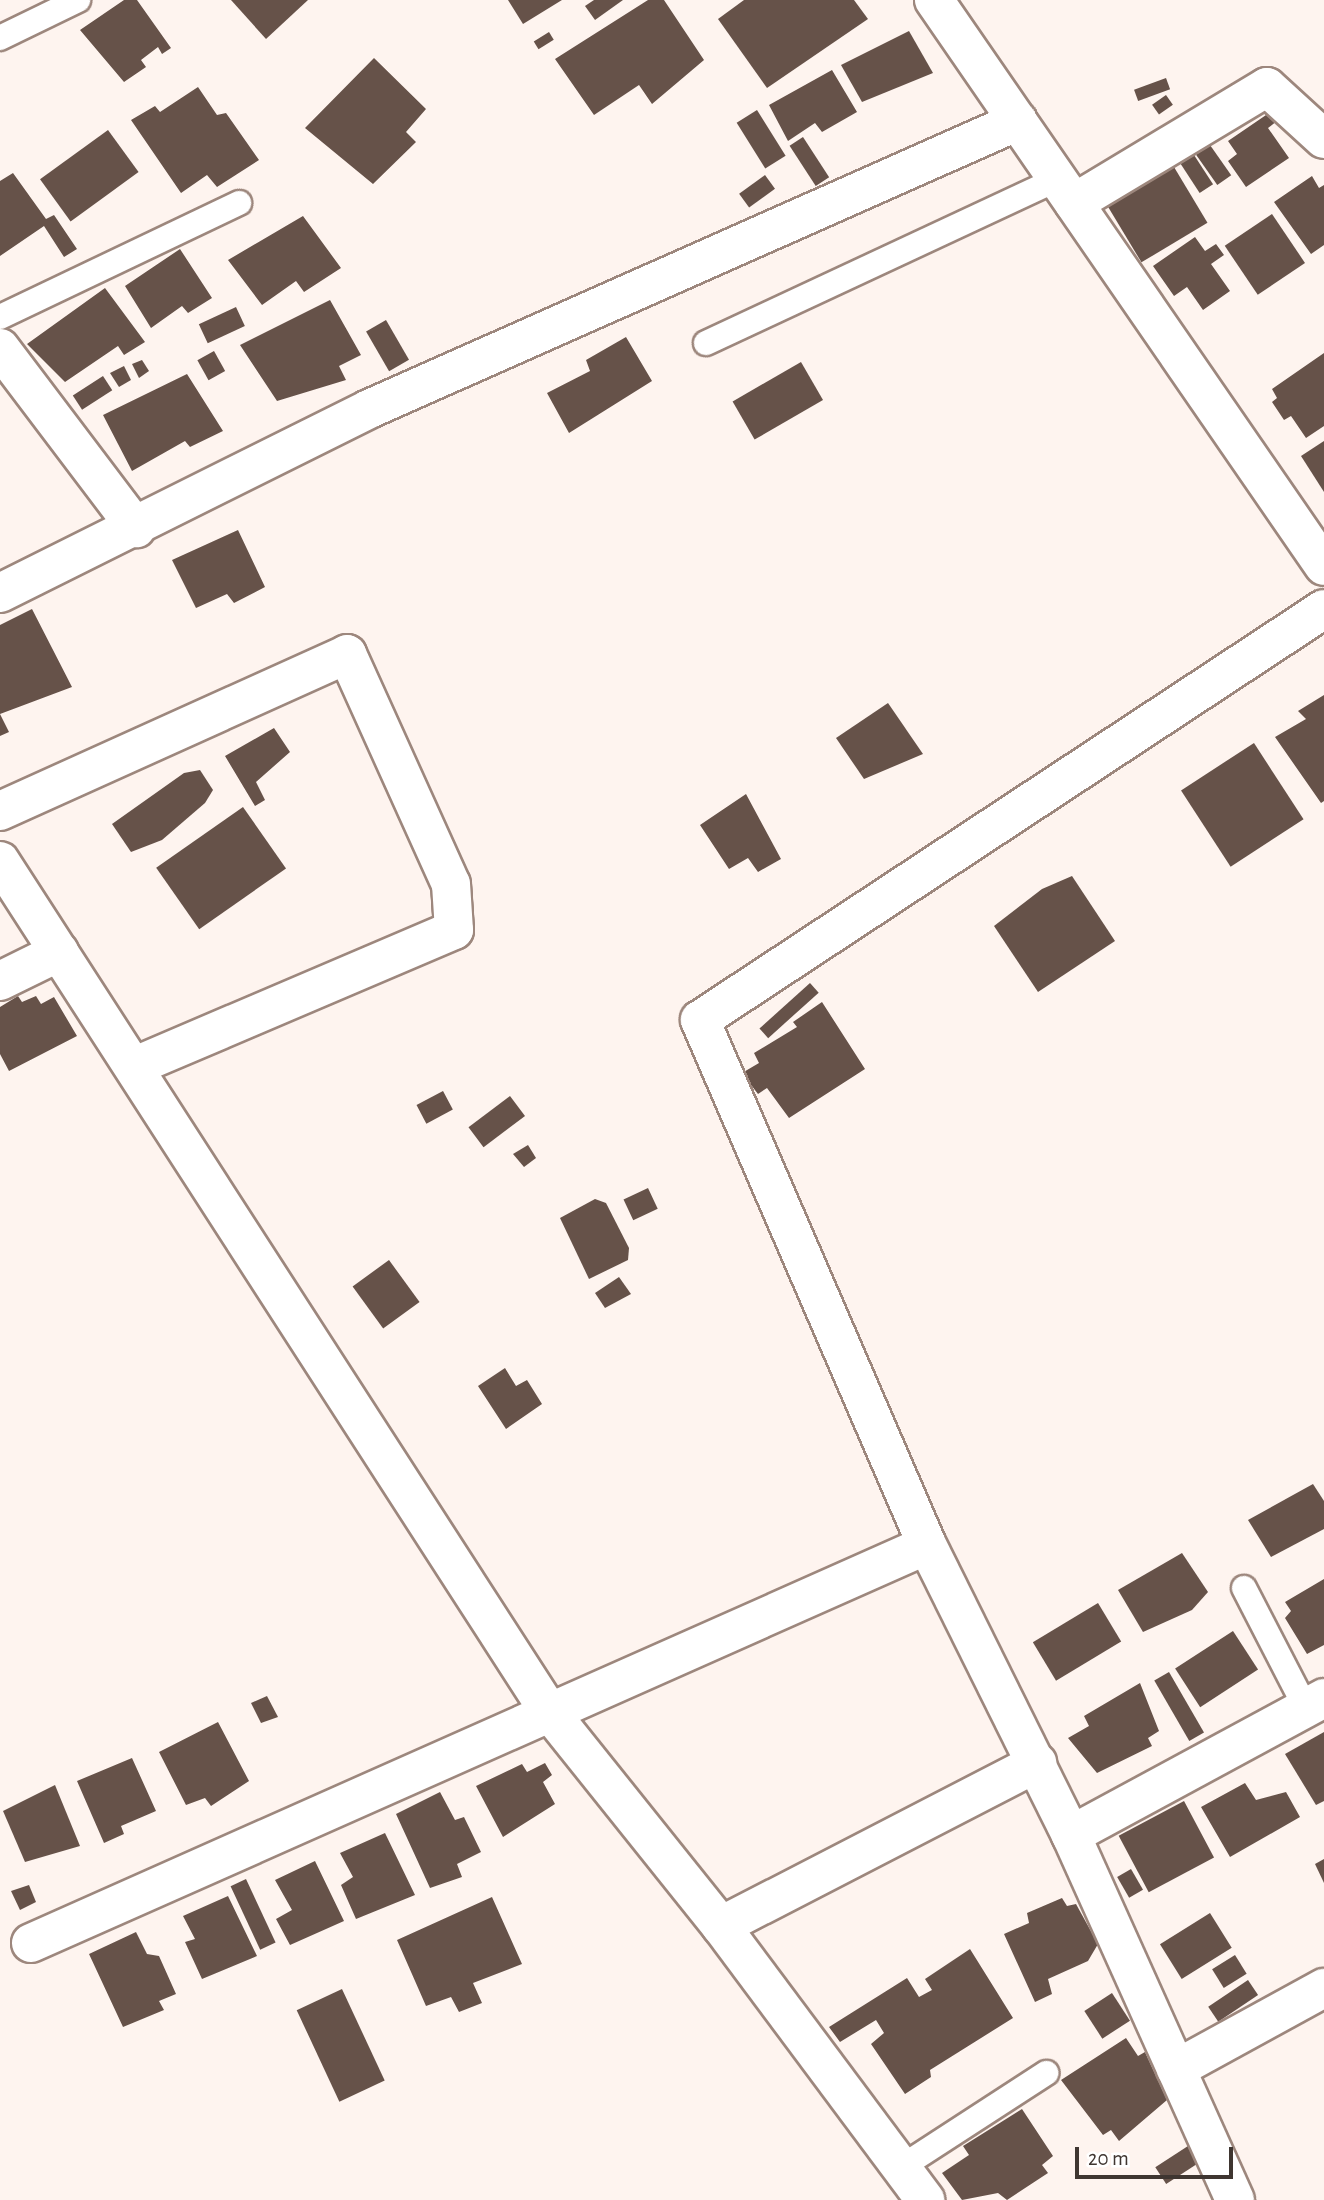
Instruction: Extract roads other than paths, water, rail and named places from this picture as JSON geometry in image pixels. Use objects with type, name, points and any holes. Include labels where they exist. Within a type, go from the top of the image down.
[{"type":"street","points":[[934,0],[1324,566]]},
{"type":"street","points":[[1066,191],[1267,87],[1324,139]]},
{"type":"street","points":[[0,593],[136,528],[369,408],[1018,121]]},
{"type":"street","points":[[0,348],[136,528]]},
{"type":"street","points":[[1235,2200],[1071,1835],[927,1545],[701,1020],[1324,609]]},
{"type":"street","points":[[0,811],[347,654],[451,884],[454,930],[135,1066]]},
{"type":"street","points":[[0,861],[135,1066],[548,1710],[721,1926],[903,2166],[925,2200]]},
{"type":"street","points":[[0,981],[59,952]]},
{"type":"street","points":[[31,1943],[548,1710],[592,1698],[927,1545]]},
{"type":"street","points":[[1071,1835],[1315,1703]]},
{"type":"street","points":[[721,1926],[1037,1763]]},
{"type":"street","points":[[1177,2068],[1324,1988]]},
{"type":"lane","points":[[0,38],[78,0]]},
{"type":"lane","points":[[706,343],[1066,191]]},
{"type":"lane","points":[[0,317],[239,203]]},
{"type":"lane","points":[[1244,1588],[1315,1703]]},
{"type":"lane","points":[[903,2166],[1046,2073]]}]
